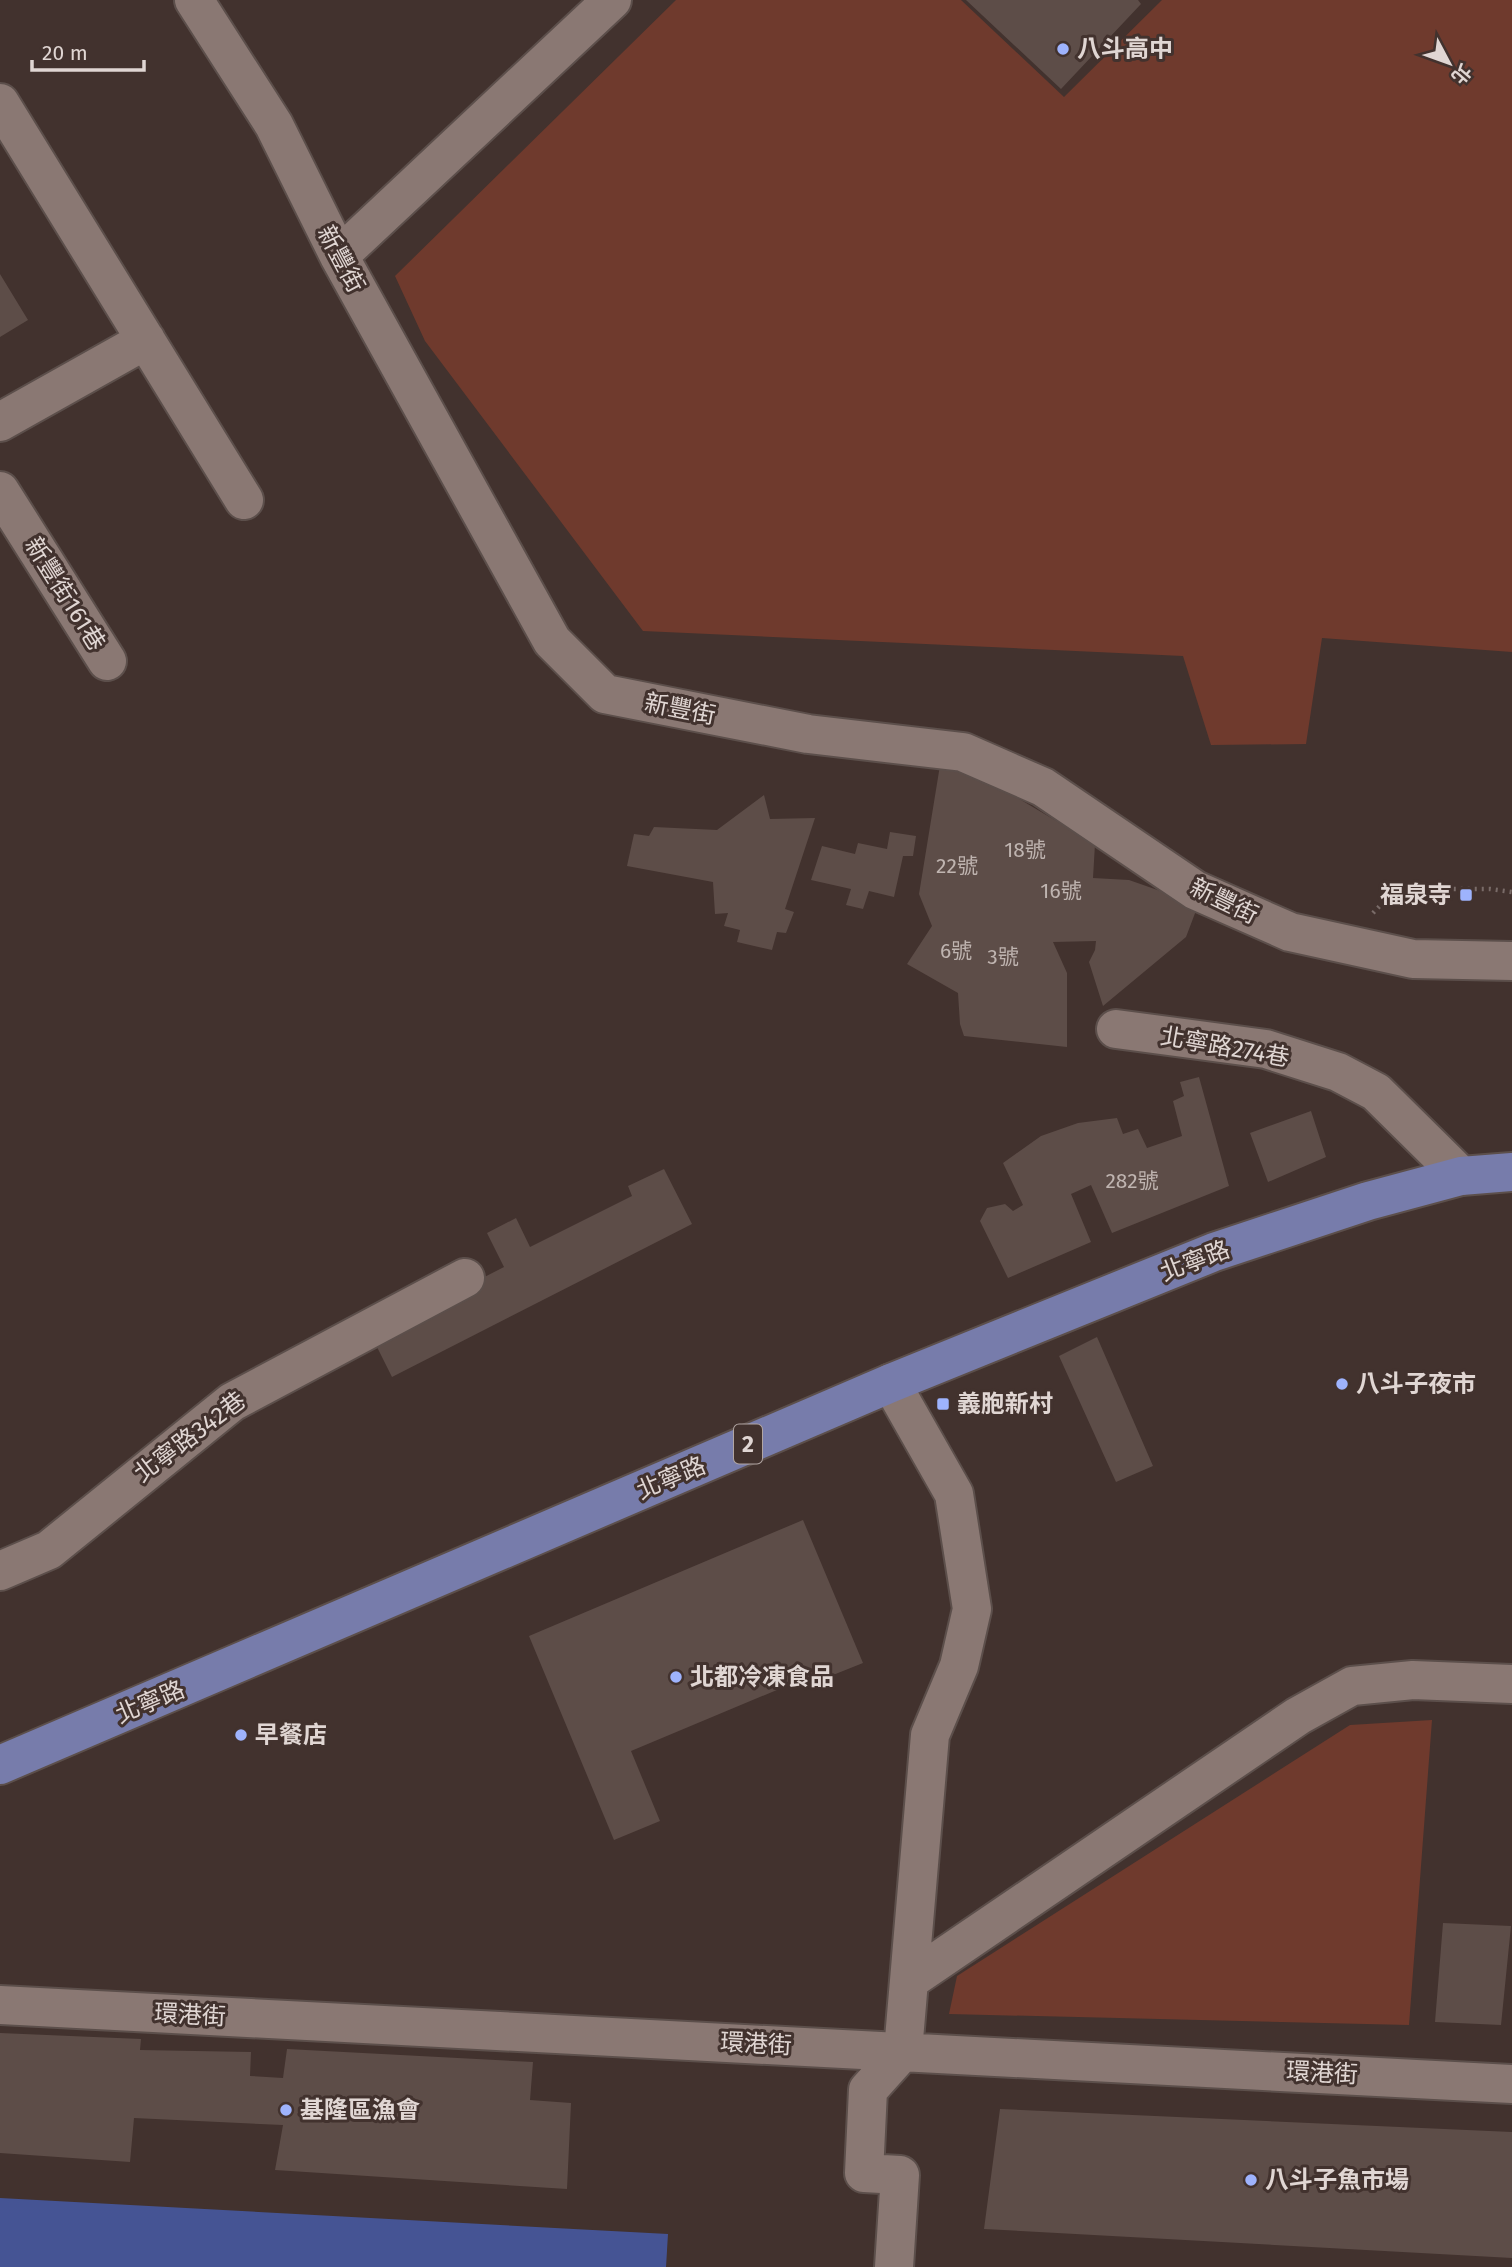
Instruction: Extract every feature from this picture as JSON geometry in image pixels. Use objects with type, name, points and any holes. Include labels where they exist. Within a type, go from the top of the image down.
[{"type":"main road","name":"北寧路","points":[[0,1765],[891,1383],[1214,1252],[1368,1201],[1461,1176],[1512,1172]]},
{"type":"street","name":"新豐街","points":[[194,0],[274,125],[339,256],[552,641],[606,695],[808,734],[963,752],[1043,787],[1195,890],[1290,932],[1413,959],[1512,961]]},
{"type":"street","points":[[339,256],[612,0]]},
{"type":"street","points":[[0,103],[244,499]]},
{"type":"street","points":[[0,422],[146,340]]},
{"type":"street","name":"新豐街161巷","points":[[0,491],[107,661]]},
{"type":"street","name":"北寧路274巷","points":[[1116,1029],[1266,1049],[1338,1072],[1376,1092],[1461,1176]]},
{"type":"street","name":"北寧路342巷","points":[[0,1572],[49,1550],[232,1402],[465,1278]]},
{"type":"street","points":[[891,1383],[954,1494],[972,1609],[959,1666],[930,1735],[903,2051],[868,2090],[864,2173],[900,2175],[894,2267]]},
{"type":"street","points":[[910,1980],[1298,1716],[1352,1686],[1413,1680],[1512,1684]]},
{"type":"street","name":"環港街","points":[[0,2005],[1512,2084]]},
{"type":"path","points":[[1343,943],[1396,889],[1490,889],[1512,892]]},
{"type":"shaded area","points":[[676,0],[961,0],[1064,97],[1162,0],[1512,0],[1512,652],[1322,638],[1306,744],[1211,745],[1183,656],[643,631],[425,341],[395,276]]},
{"type":"shaded area","points":[[1432,1720],[1409,2025],[949,2014],[957,1976],[1350,1725]]},
{"type":"water","points":[[0,2198],[668,2234],[666,2267],[0,2267]]},
{"type":"building","name":"八斗高中","points":[[966,0],[1138,0],[1141,4],[1061,89]]},
{"type":"building","points":[[0,274],[28,320],[0,337]]},
{"type":"building","points":[[942,753],[1095,844],[1093,878],[1129,880],[1169,894],[1197,908],[1186,937],[1103,1006],[1089,962],[1096,941],[1053,942],[1067,973],[1067,1047],[964,1036],[960,1024],[958,993],[907,964],[932,926],[919,894]]},
{"type":"building","points":[[764,795],[770,819],[815,818],[785,909],[794,912],[786,933],[777,932],[772,950],[737,942],[740,930],[724,926],[728,913],[715,914],[713,882],[627,866],[634,834],[649,836],[654,827],[717,830]]},
{"type":"building","points":[[890,832],[916,836],[913,856],[903,856],[894,897],[869,891],[863,909],[846,905],[851,889],[811,880],[822,846],[855,854],[858,843],[887,849]]},
{"type":"building","points":[[1199,1077],[1229,1186],[1112,1233],[1091,1185],[1071,1194],[1091,1242],[1008,1278],[980,1221],[987,1208],[1005,1204],[1013,1211],[1023,1205],[1003,1163],[1041,1136],[1078,1123],[1117,1118],[1123,1134],[1138,1129],[1147,1148],[1182,1136],[1173,1101],[1184,1096],[1180,1082]]},
{"type":"building","points":[[1311,1111],[1326,1157],[1268,1182],[1250,1133]]},
{"type":"building","points":[[664,1169],[692,1224],[392,1377],[371,1335],[504,1267],[487,1233],[516,1218],[530,1247],[632,1196],[628,1186]]},
{"type":"building","points":[[1097,1337],[1153,1466],[1116,1482],[1059,1356]]},
{"type":"building","name":"北都冷凍食品","points":[[803,1520],[863,1663],[818,1681],[815,1674],[631,1751],[660,1821],[614,1840],[529,1636]]},
{"type":"building","points":[[1443,1923],[1511,1926],[1501,2025],[1435,2022]]},
{"type":"building","name":"基隆區漁會","points":[[0,2033],[141,2039],[140,2050],[251,2052],[250,2076],[283,2078],[287,2049],[533,2062],[530,2100],[571,2103],[567,2189],[275,2170],[283,2125],[134,2118],[130,2162],[0,2153]]},
{"type":"building","name":"八斗子魚市場","points":[[1000,2109],[1512,2132],[1512,2258],[984,2229]]},
{"type":"place","name":"八斗高中","points":[[1063,49]]},
{"type":"place","name":"福泉寺","points":[[1466,895]]},
{"type":"place","name":"八斗子夜市","points":[[1342,1384]]},
{"type":"place","name":"義胞新村","points":[[943,1404]]},
{"type":"place","name":"北都冷凍食品","points":[[676,1677]]},
{"type":"place","name":"早餐店","points":[[241,1735]]},
{"type":"place","name":"基隆區漁會","points":[[286,2110]]},
{"type":"place","name":"八斗子魚市場","points":[[1251,2180]]}]
